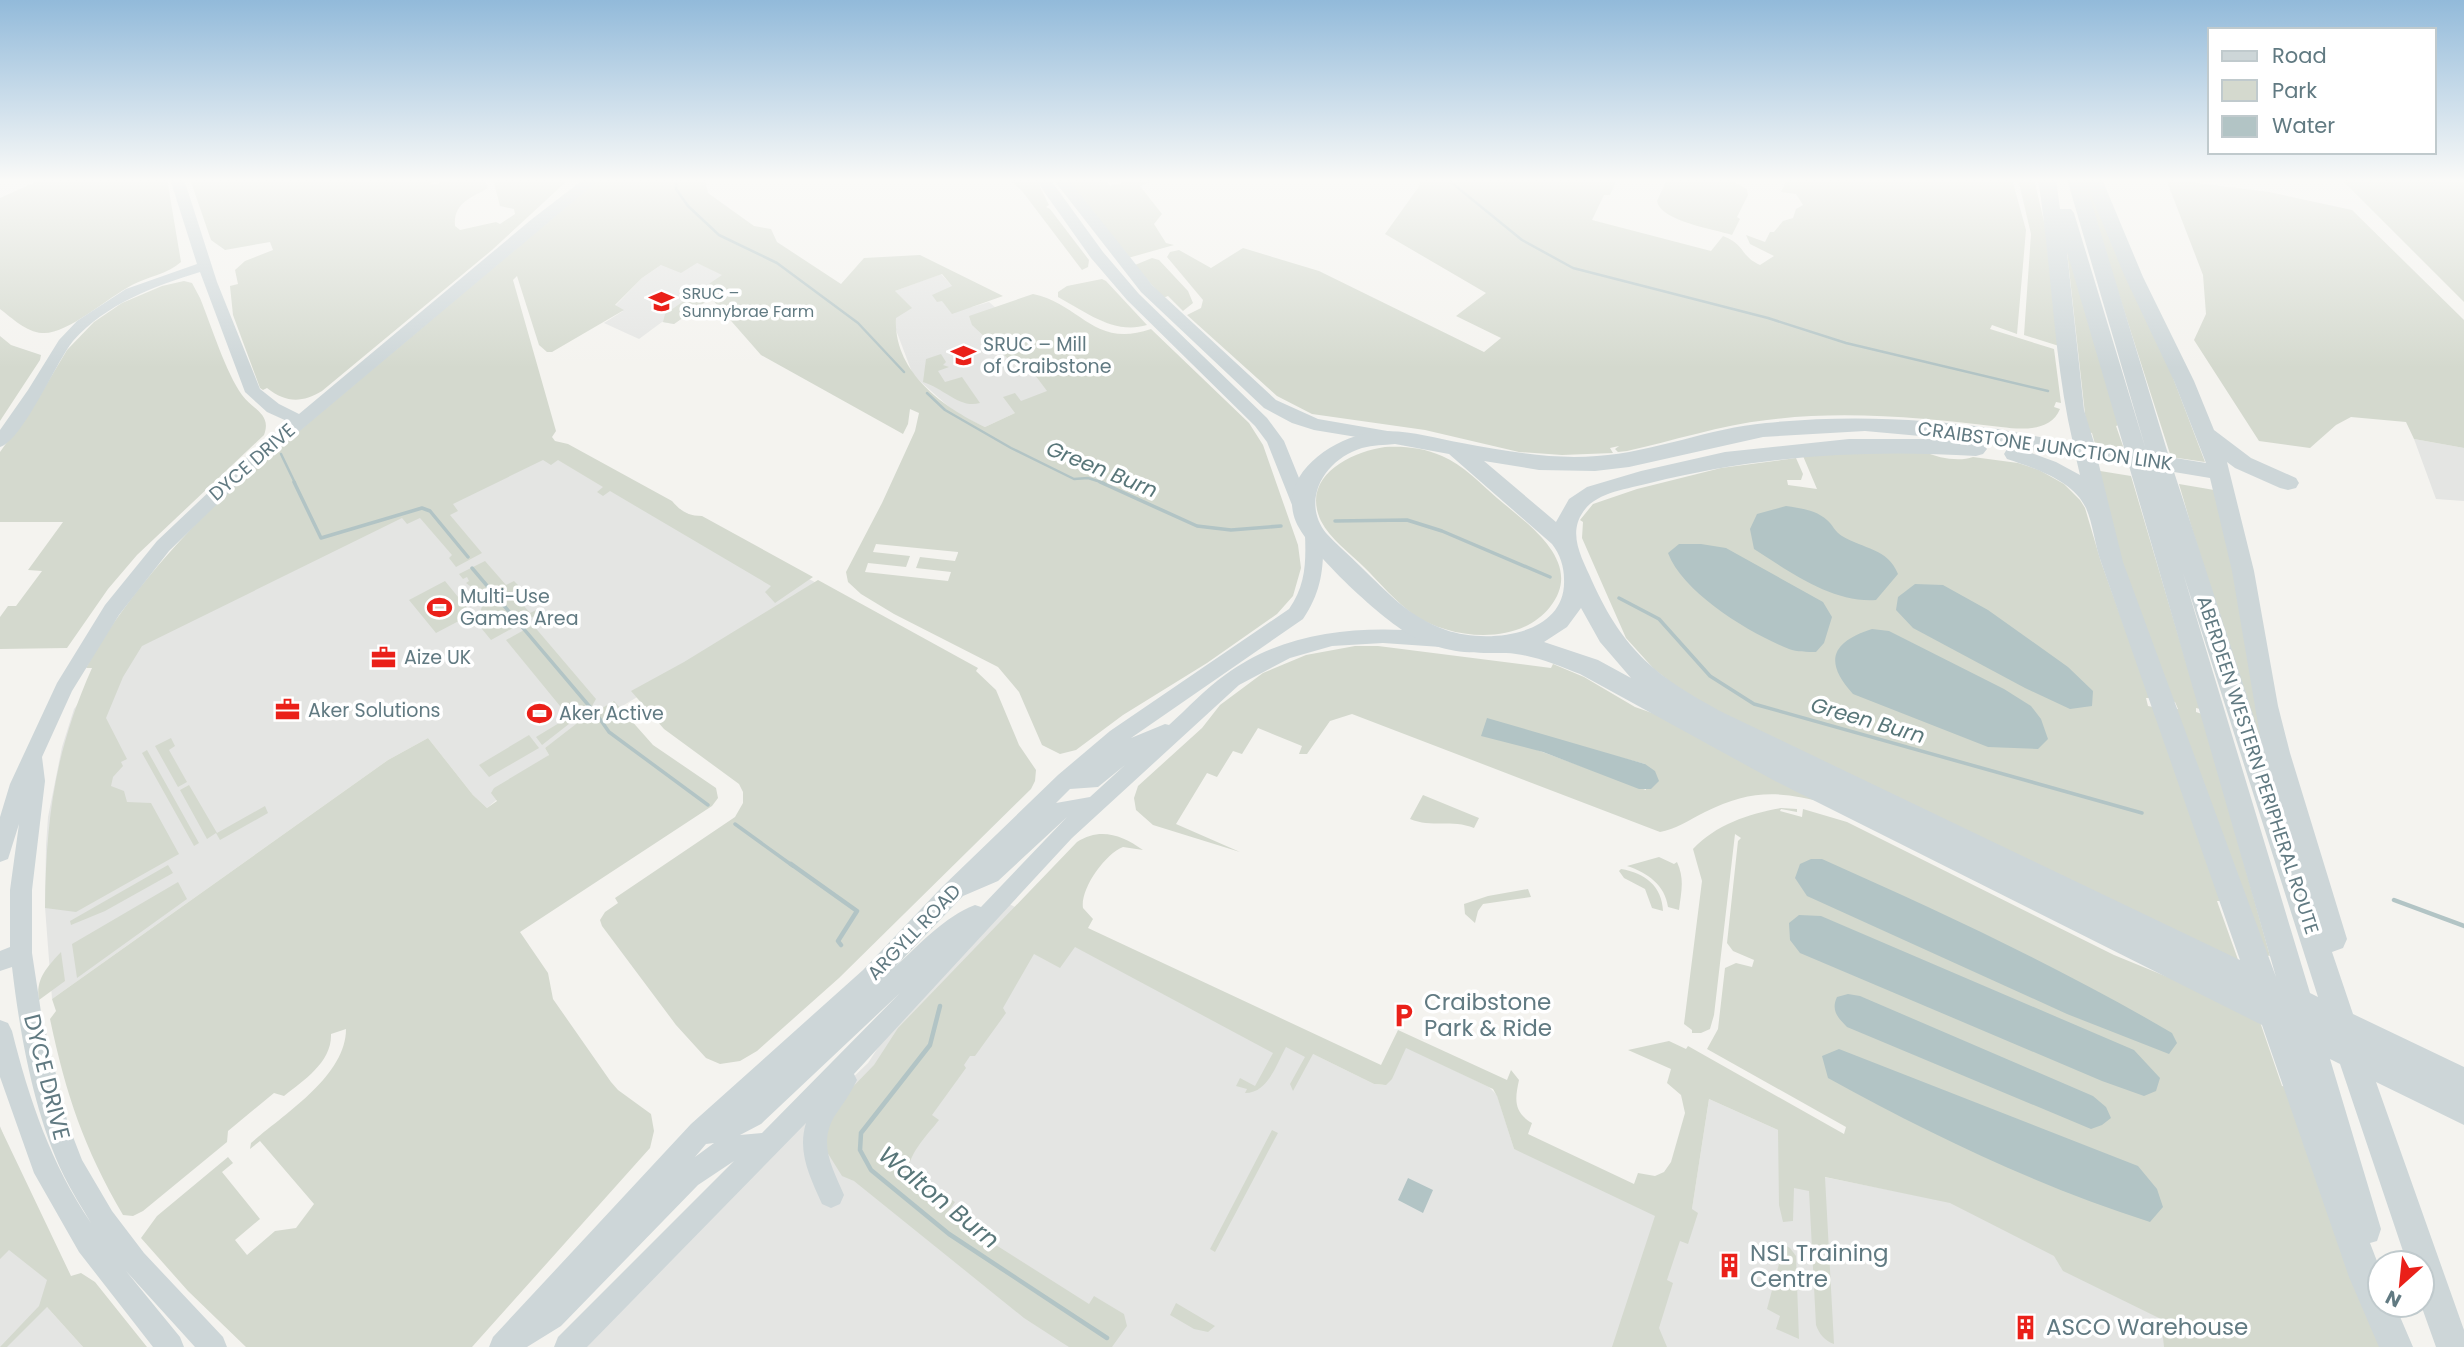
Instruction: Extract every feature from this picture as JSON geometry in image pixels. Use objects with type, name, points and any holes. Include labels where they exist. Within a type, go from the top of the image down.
[{"type":"highway","points":[[2056,242],[2058,249]]},
{"type":"highway","points":[[2057,242],[2074,410],[2095,505],[2113,566],[2366,1277],[2396,1347]]},
{"type":"highway","name":"ABERDEEN WESTERN PERIPHERAL ROUTE","points":[[2076,242],[2144,444]]},
{"type":"highway","name":"ABERDEEN WESTERN PERIPHERAL ROUTE","points":[[2092,242],[2144,444],[2288,972],[2372,1249]]},
{"type":"highway","points":[[2120,242],[2205,432],[2221,478],[2277,753],[2343,999],[2373,1096],[2421,1227],[2453,1347]]},
{"type":"highway","points":[[1997,436],[2025,439],[2054,434],[2069,425],[2074,410]]},
{"type":"highway","name":"CRAIBSTONE JUNCTION LINK","points":[[1456,449],[1522,462],[1570,465],[1618,461],[1736,435],[1797,426],[1894,425],[1997,436],[2086,457],[2221,478]]},
{"type":"highway","points":[[2205,432],[2243,464],[2288,483]]},
{"type":"highway","points":[[2464,1083],[1800,761],[1681,699],[1649,679],[1623,656],[1607,635],[1569,556],[1456,449],[1395,437],[1366,440],[1330,456],[1314,470],[1306,484],[1303,498],[1309,524],[1390,609],[1410,624],[1446,640],[1478,646],[1509,645],[1552,653],[1589,667],[1784,773],[2464,1110]]},
{"type":"highway","name":"CRAIBSTONE JUNCTION LINK","points":[[1569,556],[1569,515],[1586,497],[1601,489],[1680,468],[1766,451],[1830,445],[1923,445],[2015,454],[2086,457]]},
{"type":"highway","points":[[2015,454],[2065,475],[2083,490],[2095,505]]},
{"type":"highway","name":"ABERDEEN WESTERN PERIPHERAL ROUTE","points":[[2160,499],[2343,999]]},
{"type":"highway","points":[[1509,645],[1536,636],[1558,622],[1574,597],[1569,556]]},
{"type":"highway","points":[[2393,1319],[2402,1347]]},
{"type":"main road","points":[[1087,242],[1097,255],[1167,320],[1282,412],[1323,427],[1395,437]]},
{"type":"main road","points":[[1108,242],[1167,320],[1261,422],[1275,441],[1309,524]]},
{"type":"street","points":[[197,242],[253,391],[273,408],[300,421]]},
{"type":"street","name":"DYCE DRIVE","points":[[0,853],[14,798],[51,713],[96,633],[129,587],[197,512],[300,421],[513,242]]},
{"type":"street","points":[[0,441],[27,405],[67,340],[86,321],[142,287],[204,266]]},
{"type":"street","name":"ARGYLL ROAD","points":[[504,1347],[700,1133],[871,977],[949,895],[1065,781],[1117,737],[1296,614],[1307,600],[1314,583],[1309,524]]},
{"type":"street","points":[[568,1347],[873,1038],[1021,878],[1093,805],[1232,680],[1262,660],[1297,646],[1332,637],[1362,635],[1446,640]]},
{"type":"street","points":[[1065,781],[1091,781],[1135,745],[1182,725]]},
{"type":"street","name":"DYCE DRIVE","points":[[33,758],[35,781],[10,957],[29,1012],[56,1124],[73,1168],[90,1200],[123,1248],[213,1347]]},
{"type":"street","points":[[949,895],[990,874],[1059,811],[1093,805]]},
{"type":"street","points":[[700,1133],[726,1129],[752,1115],[936,944],[1021,878]]},
{"type":"street","name":"DYCE DRIVE","points":[[0,1031],[13,1084],[37,1149],[64,1205],[111,1273],[170,1347]]},
{"type":"street","points":[[831,1195],[813,1157],[815,1135],[828,1105],[873,1038]]},
{"type":"street","points":[[504,1347],[552,1317],[689,1176],[702,1166],[734,1148],[768,1145]]},
{"type":"shaded area","name":"SRUC – Sunnybrae Farm","points":[[697,263],[736,280],[674,324],[662,322],[639,339],[604,323],[623,311],[615,306],[642,278],[661,265]]},
{"type":"shaded area","name":"SRUC – Mill of Craibstone","points":[[941,274],[972,307],[989,302],[1010,320],[1057,377],[1040,428],[1026,425],[1015,413],[985,427],[957,414],[913,375],[896,330],[895,291]]},
{"type":"shaded area","points":[[2414,439],[2464,448],[2464,501],[2436,499]]},
{"type":"shaded area","points":[[559,444],[822,586],[619,708],[613,701],[545,748],[549,755],[487,808],[473,795],[428,738],[388,760],[52,999],[45,907],[46,846],[48,817],[62,747],[74,709],[143,620]]},
{"type":"shaded area","points":[[1009,904],[1374,1084],[1383,1085],[1406,1047],[1489,1087],[1497,1095],[1514,1149],[1692,1209],[1709,1099],[1778,1130],[1825,1192],[1824,1177],[1950,1202],[2238,1347],[583,1347],[705,1219],[868,1063],[893,1025]]},
{"type":"shaded area","points":[[0,1126],[12,1158],[69,1273],[47,1307],[83,1347],[0,1347]]},
{"type":"green space","points":[[0,242],[178,242],[181,262],[170,270],[132,285],[63,328],[52,332],[36,332],[0,309]]},
{"type":"green space","points":[[214,242],[501,242],[322,391],[308,398],[294,400],[267,388],[260,388],[233,315],[230,286],[238,284],[235,270],[245,261],[273,250],[270,242],[225,250]]},
{"type":"green space","points":[[524,242],[777,242],[841,284],[864,258],[920,255],[1003,296],[952,314],[942,301],[937,302],[932,295],[952,286],[942,274],[895,291],[912,308],[896,318],[897,337],[912,371],[937,398],[985,427],[1015,413],[1003,397],[1015,393],[1021,401],[1047,391],[1032,371],[1026,372],[1022,366],[1017,367],[972,325],[969,316],[1033,294],[1064,306],[1101,329],[1132,334],[1151,329],[1249,423],[1263,445],[1298,545],[1301,568],[1293,596],[1277,614],[1207,663],[1123,715],[1076,750],[1060,754],[1042,745],[1019,692],[998,667],[894,614],[861,594],[848,582],[846,572],[882,503],[915,431],[919,413],[910,409],[908,424],[903,434],[761,355],[711,298],[674,324],[663,322],[665,314],[722,275],[697,263],[681,273],[661,265],[642,278],[615,305],[624,310],[552,352],[547,352],[539,345],[517,276],[513,280],[556,431],[552,437],[555,441],[568,444],[672,501],[685,512],[702,516],[813,577],[775,603],[765,592],[771,586],[610,491],[603,496],[597,492],[603,487],[558,460],[551,465],[543,460],[453,504],[458,511],[450,515],[482,553],[456,567],[449,558],[452,555],[420,518],[407,524],[402,518],[142,646],[123,677],[106,718],[127,759],[121,762],[123,766],[113,777],[111,786],[124,791],[127,802],[151,803],[179,854],[76,912],[45,908],[48,844],[55,785],[69,728],[92,668],[86,668],[134,596],[190,530],[230,489]],"holes":[[[876,544],[958,552],[955,561],[920,557],[916,568],[951,572],[948,581],[865,572],[868,563],[906,567],[910,556],[873,552]]]},
{"type":"green space","points":[[1061,242],[1075,242],[1089,260],[1088,267],[1082,270]]},
{"type":"green space","points":[[1115,242],[1165,242],[1174,245],[1128,258]]},
{"type":"green space","points":[[1398,242],[1676,242],[1711,251],[1718,242],[1734,242],[1749,258],[1760,265],[1774,256],[1749,242],[2025,242],[2017,334],[1992,325],[1990,329],[2054,349],[2061,403],[2056,402],[2054,407],[2060,409],[2050,422],[2027,428],[1855,415],[1797,417],[1715,429],[1627,451],[1618,452],[1615,449],[1619,446],[1610,448],[1613,453],[1562,455],[1519,452],[1425,430],[1312,414],[1277,396],[1187,315],[1201,308],[1203,300],[1167,257],[1170,252],[1179,250],[1211,268],[1243,248],[1319,271],[1484,352],[1501,338],[1456,316],[1486,293]]},
{"type":"green space","points":[[2030,242],[2048,242],[2059,346],[2024,335]]},
{"type":"green space","points":[[2066,242],[2124,449],[2095,444],[2092,433],[2087,432]]},
{"type":"green space","points":[[2102,242],[2115,242],[2167,362],[2205,462],[2171,457]]},
{"type":"green space","points":[[2190,242],[2384,242],[2464,320],[2464,448],[2414,439],[2406,422],[2351,417],[2336,425],[2310,448],[2259,441],[2194,340],[2206,314],[2203,275]]},
{"type":"green space","points":[[2404,242],[2464,242],[2464,302]]},
{"type":"green space","points":[[1152,258],[1159,260],[1188,291],[1193,303],[1183,311],[1168,296],[1163,298],[1135,265]]},
{"type":"green space","points":[[1102,279],[1147,325],[1123,327],[1112,324],[1058,297],[1058,292],[1067,286]]},
{"type":"green space","points":[[184,281],[192,283],[200,298],[236,386],[263,417],[266,428],[264,435],[137,555],[108,589],[67,648],[0,649],[0,617],[8,606],[16,606],[42,571],[28,570],[63,522],[0,522],[0,452],[39,397],[67,350],[94,322],[122,303],[162,286]]},
{"type":"green space","points":[[0,336],[11,345],[41,355],[0,421]]},
{"type":"green space","points":[[941,354],[946,362],[943,365],[949,367],[938,371],[945,382],[962,377],[980,403],[959,401],[923,382],[926,359]]},
{"type":"green space","points":[[1385,447],[1421,449],[1457,464],[1523,519],[1548,545],[1557,559],[1561,574],[1559,590],[1550,607],[1537,620],[1521,628],[1485,635],[1447,630],[1429,623],[1401,604],[1330,534],[1321,521],[1316,505],[1317,492],[1323,480],[1332,469],[1357,454]]},
{"type":"green space","points":[[1925,452],[1949,459],[1973,457],[2018,463],[2039,470],[2064,484],[2085,508],[2101,562],[2150,698],[2146,698],[2148,706],[2153,707],[2221,901],[2217,901],[2241,968],[1692,699],[1654,669],[1626,638],[1582,538],[1583,522],[1580,520],[1593,504],[1637,489],[1721,468],[1796,458],[1803,474],[1801,480],[1787,480],[1788,485],[1817,489],[1804,453]]},
{"type":"green space","points":[[2094,470],[2131,476],[2200,709],[2196,708],[2196,712],[2202,714],[2270,956],[2260,954],[2172,709],[2178,709],[2175,702],[2169,701],[2121,562]]},
{"type":"green space","points":[[2179,484],[2220,491],[2288,828],[2193,532]]},
{"type":"green space","points":[[485,561],[506,585],[514,581],[520,587],[512,592],[530,613],[540,608],[542,612],[491,640],[477,623],[483,603],[476,594],[478,592],[466,583],[469,581],[467,577],[463,579],[459,574]]},
{"type":"green space","points":[[818,580],[978,668],[976,671],[996,690],[1019,745],[1036,770],[1035,781],[1031,789],[839,978],[757,1051],[740,1061],[720,1064],[706,1058],[676,1025],[600,920],[605,912],[618,903],[615,898],[735,817],[743,803],[743,792],[739,784],[664,729],[631,691],[684,662]]},
{"type":"green space","name":"Multi-Use Games Area","points":[[445,581],[472,614],[436,633],[409,600]]},
{"type":"green space","points":[[533,625],[596,699],[592,706],[542,745],[536,737],[569,717],[506,640]]},
{"type":"green space","points":[[1355,646],[1378,646],[1551,668],[1553,664],[1584,677],[1635,707],[1669,719],[1828,804],[1794,796],[1751,796],[1721,805],[1677,827],[1660,832],[1352,714],[1330,721],[1307,754],[1299,754],[1302,746],[1258,728],[1242,754],[1233,751],[1217,777],[1207,773],[1176,824],[1240,852],[1153,825],[1136,810],[1134,798],[1138,786],[1202,728],[1220,705],[1263,673],[1306,655]],"holes":[[[1529,747],[1589,749],[1645,764],[1646,790]]]},
{"type":"green space","points":[[614,701],[653,745],[716,788],[718,798],[712,806],[520,932],[548,973],[553,999],[611,1082],[651,1114],[654,1131],[650,1148],[472,1347],[246,1347],[188,1291],[141,1238],[157,1216],[228,1157],[233,1163],[222,1172],[260,1219],[235,1240],[247,1255],[275,1231],[296,1228],[314,1204],[260,1141],[250,1149],[251,1143],[296,1107],[325,1078],[336,1063],[346,1029],[331,1034],[330,1044],[322,1062],[300,1084],[284,1096],[274,1093],[228,1131],[227,1142],[143,1211],[133,1216],[123,1215],[97,1167],[70,1097],[50,1019],[56,1011],[52,999],[388,760],[428,738],[473,795],[487,808],[497,801],[491,793],[494,788],[549,755],[545,748],[580,721]]},
{"type":"green space","points":[[529,735],[539,748],[489,777],[479,765]]},
{"type":"green space","points":[[171,738],[175,746],[169,750],[187,782],[178,787],[155,746]]},
{"type":"green space","points":[[147,750],[199,843],[194,846],[142,753]]},
{"type":"green space","points":[[189,785],[217,833],[265,806],[268,813],[220,840],[216,833],[207,839],[180,790]]},
{"type":"green space","points":[[1423,795],[1479,818],[1474,828],[1410,819]]},
{"type":"green space","points":[[1781,808],[1797,809],[1797,812],[1780,811],[1802,817],[1803,809],[1847,822],[2114,955],[2170,978],[2260,1022],[2282,1086],[2287,1087],[2366,1306],[2366,1319],[2371,1319],[2381,1347],[2164,1347],[2161,1319],[2063,1271],[2054,1256],[1950,1203],[1825,1177],[1834,1344],[1823,1337],[1816,1325],[1809,1191],[1794,1188],[1793,1221],[1783,1222],[1779,1205],[1778,1130],[1709,1099],[1692,1209],[1698,1213],[1688,1244],[1680,1241],[1667,1280],[1673,1283],[1659,1328],[1667,1347],[1612,1347],[1655,1216],[1514,1149],[1493,1089],[1406,1048],[1392,1079],[1386,1085],[1374,1084],[1313,1054],[1293,1091],[1290,1084],[1305,1057],[1286,1047],[1265,1083],[1253,1092],[1245,1093],[1247,1089],[1236,1086],[1240,1078],[1255,1086],[1273,1053],[1075,947],[1060,968],[1034,954],[1003,1008],[1006,1013],[975,1056],[970,1056],[964,1065],[966,1068],[932,1115],[939,1120],[914,1153],[909,1174],[955,1202],[947,1214],[1089,1304],[1094,1296],[1124,1314],[1127,1326],[1112,1347],[1069,1347],[1024,1318],[854,1181],[842,1176],[827,1152],[827,1130],[839,1101],[874,1065],[898,1028],[1077,842],[1102,834],[1127,840],[1143,850],[1123,847],[1109,857],[1095,873],[1083,900],[1083,908],[1093,919],[1088,928],[1381,1065],[1398,1030],[1507,1080],[1511,1070],[1519,1080],[1516,1099],[1518,1110],[1532,1123],[1528,1134],[1634,1184],[1638,1173],[1655,1176],[1664,1172],[1671,1162],[1685,1113],[1681,1095],[1667,1083],[1671,1069],[1628,1050],[1669,1041],[1686,1049],[1688,1046],[1844,1134],[1846,1127],[1707,1049],[1718,1029],[1725,968],[1736,963],[1752,967],[1754,960],[1733,951],[1727,943],[1738,841],[1741,838],[1735,834],[1714,1015],[1710,1029],[1701,1033],[1692,1033],[1684,1024],[1702,881],[1693,849],[1722,827],[1757,813]]},
{"type":"green space","points":[[1659,857],[1674,864],[1677,862],[1682,886],[1679,910],[1668,907],[1663,892],[1654,881],[1627,866]]},
{"type":"green space","points":[[168,865],[173,873],[105,911],[71,925],[70,921]]},
{"type":"green space","points":[[1621,869],[1645,877],[1651,882],[1659,894],[1663,911],[1652,908],[1645,889],[1624,878],[1619,871]]},
{"type":"green space","points":[[178,882],[187,899],[77,978],[72,944]]},
{"type":"green space","points":[[1528,889],[1531,897],[1483,904],[1475,923],[1465,914],[1464,904],[1488,896]]},
{"type":"green space","points":[[61,952],[65,981],[39,1000],[41,979]]},
{"type":"green space","points":[[0,1127],[71,1276],[81,1273],[95,1282],[147,1347],[83,1347],[47,1307],[7,1347],[0,1347],[39,1306],[47,1280],[9,1250],[0,1259]]},
{"type":"green space","points":[[1272,1130],[1278,1133],[1215,1252],[1210,1249]]},
{"type":"green space","points":[[1779,1241],[1796,1256],[1799,1339],[1776,1329],[1780,1316],[1767,1309],[1783,1249],[1777,1246]]},
{"type":"green space","points":[[1176,1303],[1215,1326],[1208,1332],[1194,1329],[1170,1315]]},
{"type":"water","points":[[1786,506],[1808,510],[1823,517],[1842,536],[1888,559],[1898,574],[1876,600],[1860,600],[1828,591],[1782,567],[1754,549],[1750,529],[1757,514]]},
{"type":"water","points":[[1679,544],[1726,548],[1823,602],[1832,617],[1824,643],[1816,652],[1792,650],[1755,633],[1719,610],[1702,597],[1676,568],[1668,553]]},
{"type":"water","points":[[1915,584],[1943,585],[1988,610],[2068,667],[2093,691],[2092,706],[2070,709],[1913,628],[1896,610],[1898,597]]},
{"type":"water","points":[[1872,629],[1889,631],[2004,689],[2031,706],[2041,719],[2048,739],[2038,749],[1988,747],[1853,694],[1838,672],[1836,654],[1848,640]]},
{"type":"water","points":[[1487,718],[1645,764],[1655,771],[1659,781],[1651,789],[1639,789],[1543,752],[1481,736]]},
{"type":"water","points":[[1811,859],[1822,859],[2043,963],[2172,1033],[2177,1043],[2169,1054],[2067,1014],[1807,896],[1795,878],[1800,864]]},
{"type":"water","points":[[1799,915],[1821,916],[2134,1050],[2160,1078],[2156,1091],[2144,1096],[2102,1081],[1800,953],[1790,940],[1789,923]]},
{"type":"water","points":[[1848,994],[1860,996],[2093,1096],[2106,1107],[2111,1118],[2091,1129],[1847,1027],[1838,1017],[1835,1006],[1837,997]]},
{"type":"water","points":[[1839,1049],[2138,1166],[2157,1189],[2163,1207],[2150,1222],[2026,1176],[1946,1139],[1828,1078],[1822,1056]]},
{"type":"water","points":[[1408,1178],[1433,1190],[1423,1213],[1398,1200]]},
{"type":"waterway","name":"Green Burn","points":[[733,242],[777,263],[858,323],[904,372]]},
{"type":"waterway","points":[[1525,242],[1573,268],[1768,318],[1846,343],[2048,391]]},
{"type":"waterway","name":"Green Burn","points":[[927,393],[945,410],[1011,448],[1074,479],[1088,478],[1104,483]]},
{"type":"waterway","name":"Walton Burn","points":[[281,454],[295,483]]},
{"type":"waterway","name":"Walton Burn","points":[[294,482],[321,538],[422,508],[430,511],[468,557]]},
{"type":"waterway","name":"Green Burn","points":[[1100,482],[1197,526],[1231,530],[1281,526]]},
{"type":"waterway","name":"Green Burn","points":[[1335,521],[1407,520],[1442,531],[1550,577]]},
{"type":"waterway","name":"Walton Burn","points":[[472,568],[590,707]]},
{"type":"waterway","name":"Green Burn","points":[[1619,598],[1659,619],[1710,676],[1754,704],[2142,813]]},
{"type":"waterway","name":"Walton Burn","points":[[595,712],[609,732],[708,805]]},
{"type":"waterway","name":"Walton Burn","points":[[735,824],[793,866]]},
{"type":"waterway","name":"Walton Burn","points":[[791,864],[857,911],[838,941],[841,945]]},
{"type":"waterway","name":"Green Burn","points":[[2394,900],[2464,926]]},
{"type":"waterway","name":"Walton Burn","points":[[940,1006],[930,1045],[861,1133],[860,1150],[871,1170],[949,1234],[1107,1338]]},
{"type":"place","name":"SRUC – Sunnybrae Farm","points":[[662,302]]},
{"type":"place","name":"SRUC – Mill of Craibstone","points":[[963,355]]},
{"type":"place","name":"Multi-Use Games Area","points":[[440,607]]},
{"type":"place","name":"Aize UK","points":[[384,657]]},
{"type":"place","name":"Aker Solutions","points":[[288,710]]},
{"type":"place","name":"Aker Active","points":[[539,713]]},
{"type":"place","name":"Craibstone Park & Ride","points":[[1404,1015]]},
{"type":"place","name":"NSL Training Centre","points":[[1730,1266]]},
{"type":"place","name":"ASCO Warehouse","points":[[2026,1327]]}]
